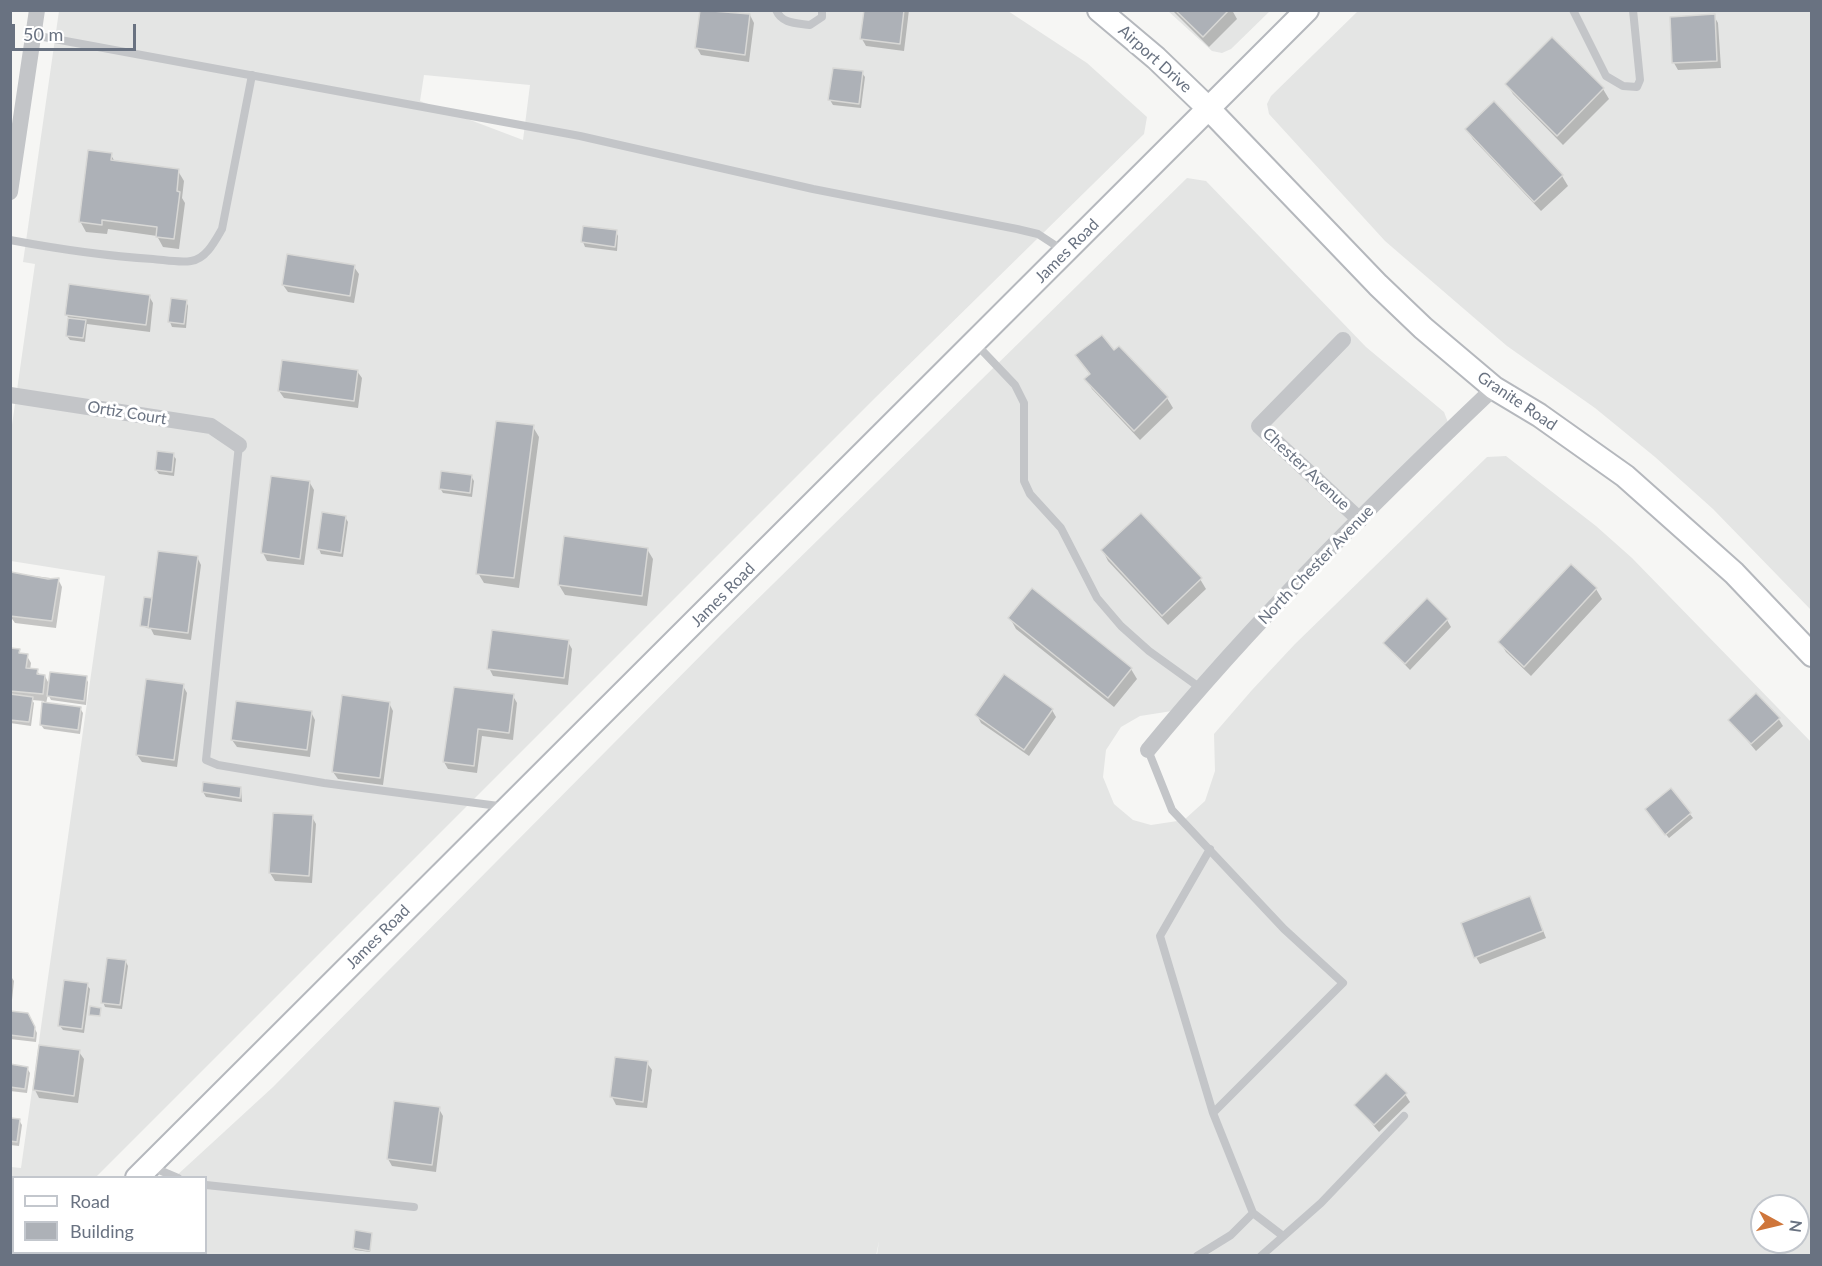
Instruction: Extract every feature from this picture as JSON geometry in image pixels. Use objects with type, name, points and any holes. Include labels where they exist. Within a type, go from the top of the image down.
[{"type":"main road","name":"Airport Drive","points":[[1099,10],[1156,58],[1209,109]]},
{"type":"main road","name":"James Road","points":[[143,1172],[1307,10]]},
{"type":"main road","name":"Granite Road","points":[[1209,109],[1378,285],[1494,388],[1539,415],[1625,476],[1734,573],[1812,655]]},
{"type":"street","points":[[10,192],[37,10]]},
{"type":"street","name":"Chester Avenue","points":[[1342,340],[1259,426],[1360,520]]},
{"type":"street","name":"North Chester Avenue","points":[[1148,750],[1199,687],[1360,520],[1494,388]]},
{"type":"street","name":"Ortiz Court","points":[[10,395],[211,426],[239,445]]},
{"type":"lane","points":[[776,10],[780,19],[786,22],[810,25],[822,17],[822,10]]},
{"type":"lane","points":[[1573,10],[1606,76],[1623,86],[1638,87],[1640,80],[1633,10]]},
{"type":"lane","points":[[33,34],[580,136],[813,189],[1038,234],[1066,252]]},
{"type":"lane","points":[[10,240],[126,257],[191,261],[202,256],[213,245],[222,229],[252,75]]},
{"type":"lane","points":[[975,343],[1015,385],[1024,403],[1024,481],[1030,494],[1061,528],[1097,598],[1121,626],[1149,651],[1199,687]]},
{"type":"lane","points":[[239,445],[206,760],[218,765],[324,783],[509,807]]},
{"type":"lane","points":[[1148,750],[1172,810],[1284,929],[1343,983],[1213,1113]]},
{"type":"lane","points":[[1210,849],[1160,936],[1213,1113],[1253,1214],[1283,1236]]},
{"type":"lane","points":[[1260,1256],[1322,1203],[1404,1116]]},
{"type":"lane","points":[[143,1172],[166,1176]]},
{"type":"lane","points":[[207,1185],[414,1208]]},
{"type":"lane","points":[[1197,1256],[1231,1235],[1253,1214]]},
{"type":"shaded area","points":[[59,11],[1008,11],[1087,63],[1147,117],[1144,134],[876,397],[97,1176],[12,1176],[12,1254],[16,1254],[11,1255],[11,1167],[21,1168],[105,576],[11,561],[11,432],[35,264],[23,262]],"holes":[[[424,75],[530,85],[523,140],[420,101]]]},
{"type":"shaded area","points":[[1168,11],[1270,11],[1231,49],[1222,53],[1212,51]]},
{"type":"shaded area","points":[[1358,11],[1811,11],[1811,610],[1713,509],[1655,457],[1595,408],[1507,346],[1385,241],[1269,114],[1267,104],[1271,96]]},
{"type":"shaded area","points":[[1187,178],[1206,181],[1366,347],[1444,412],[1449,425],[1172,711],[1140,716],[1121,727],[1106,750],[1103,777],[1114,804],[1133,820],[1151,825],[1184,820],[1205,801],[1215,771],[1214,734],[1295,644],[1487,457],[1506,456],[1596,526],[1632,558],[1811,742],[1811,1255],[877,1255],[879,1241],[876,1256],[91,1256],[92,1254],[207,1254],[207,1176],[176,1176],[273,1087],[722,634]]},
{"type":"building","points":[[700,10],[750,14],[745,55],[695,48]]},
{"type":"building","points":[[864,10],[904,10],[900,44],[860,39]]},
{"type":"building","points":[[1175,10],[1229,10],[1203,37]]},
{"type":"building","points":[[1715,14],[1717,61],[1672,63],[1670,17]]},
{"type":"building","points":[[1552,37],[1604,88],[1557,136],[1505,84]]},
{"type":"building","points":[[833,68],[863,71],[859,104],[828,100]]},
{"type":"building","points":[[1494,101],[1563,175],[1534,202],[1465,129]]},
{"type":"building","points":[[88,150],[112,153],[111,160],[179,169],[177,191],[180,192],[174,239],[156,237],[157,227],[102,220],[102,225],[79,222]]},
{"type":"building","points":[[583,226],[617,230],[615,247],[581,242]]},
{"type":"building","points":[[287,254],[355,265],[350,296],[282,285]]},
{"type":"building","points":[[69,284],[150,295],[146,325],[65,315]]},
{"type":"building","points":[[171,298],[187,300],[184,324],[168,322]]},
{"type":"building","points":[[68,318],[86,320],[83,338],[66,336]]},
{"type":"building","points":[[1102,335],[1114,350],[1119,346],[1168,397],[1134,431],[1084,379],[1090,374],[1075,355]]},
{"type":"building","points":[[282,360],[358,370],[354,401],[278,391]]},
{"type":"building","points":[[496,421],[534,425],[514,578],[476,574]]},
{"type":"building","points":[[157,451],[174,453],[172,472],[155,470]]},
{"type":"building","points":[[441,471],[472,475],[470,493],[439,489]]},
{"type":"building","points":[[271,476],[310,481],[300,559],[261,553]]},
{"type":"building","points":[[322,512],[346,516],[341,553],[317,549]]},
{"type":"building","points":[[1141,513],[1202,578],[1162,616],[1101,550]]},
{"type":"building","points":[[564,536],[648,548],[642,596],[558,585]]},
{"type":"building","points":[[158,551],[198,556],[188,633],[148,628]]},
{"type":"building","points":[[1571,564],[1597,588],[1524,667],[1498,642]]},
{"type":"building","points":[[11,572],[48,579],[59,578],[52,621],[10,616]]},
{"type":"building","points":[[1032,588],[1132,668],[1108,698],[1008,618]]},
{"type":"building","points":[[144,597],[152,598],[148,627],[140,626]]},
{"type":"building","points":[[1427,598],[1448,619],[1405,664],[1383,643]]},
{"type":"building","points":[[492,630],[569,640],[564,678],[487,669]]},
{"type":"building","points":[[10,648],[20,649],[19,653],[28,654],[26,668],[38,669],[37,674],[45,675],[43,694],[10,691]]},
{"type":"building","points":[[50,672],[87,676],[84,701],[47,696]]},
{"type":"building","points":[[1004,674],[1053,709],[1024,750],[975,715]]},
{"type":"building","points":[[146,679],[184,684],[174,760],[136,755]]},
{"type":"building","points":[[454,687],[514,694],[509,733],[478,729],[474,766],[443,762]]},
{"type":"building","points":[[1756,693],[1780,718],[1751,744],[1728,720]]},
{"type":"building","points":[[10,694],[33,697],[29,722],[10,720]]},
{"type":"building","points":[[342,695],[390,702],[380,778],[332,772]]},
{"type":"building","points":[[236,701],[312,711],[307,750],[231,740]]},
{"type":"building","points":[[42,702],[81,707],[78,730],[40,725]]},
{"type":"building","points":[[203,782],[241,787],[240,798],[202,792]]},
{"type":"building","points":[[1671,788],[1691,813],[1665,835],[1645,809]]},
{"type":"building","points":[[273,813],[313,815],[309,876],[269,873]]},
{"type":"building","points":[[1530,896],[1543,931],[1474,958],[1461,923]]},
{"type":"building","points":[[107,958],[126,960],[120,1005],[101,1003]]},
{"type":"building","points":[[64,980],[88,983],[82,1029],[58,1026]]},
{"type":"building","points":[[90,1006],[101,1008],[100,1016],[89,1015]]},
{"type":"building","points":[[10,1011],[28,1013],[35,1027],[34,1038],[10,1035]]},
{"type":"building","points":[[39,1045],[80,1050],[74,1096],[33,1090]]},
{"type":"building","points":[[615,1057],[648,1061],[643,1102],[610,1097]]},
{"type":"building","points":[[10,1064],[28,1067],[25,1089],[10,1087]]},
{"type":"building","points":[[1386,1073],[1407,1093],[1374,1125],[1354,1105]]},
{"type":"building","points":[[394,1101],[440,1107],[432,1165],[387,1159]]},
{"type":"building","points":[[10,1118],[20,1119],[17,1142],[10,1141]]},
{"type":"building","points":[[355,1230],[372,1233],[370,1251],[353,1248]]}]
